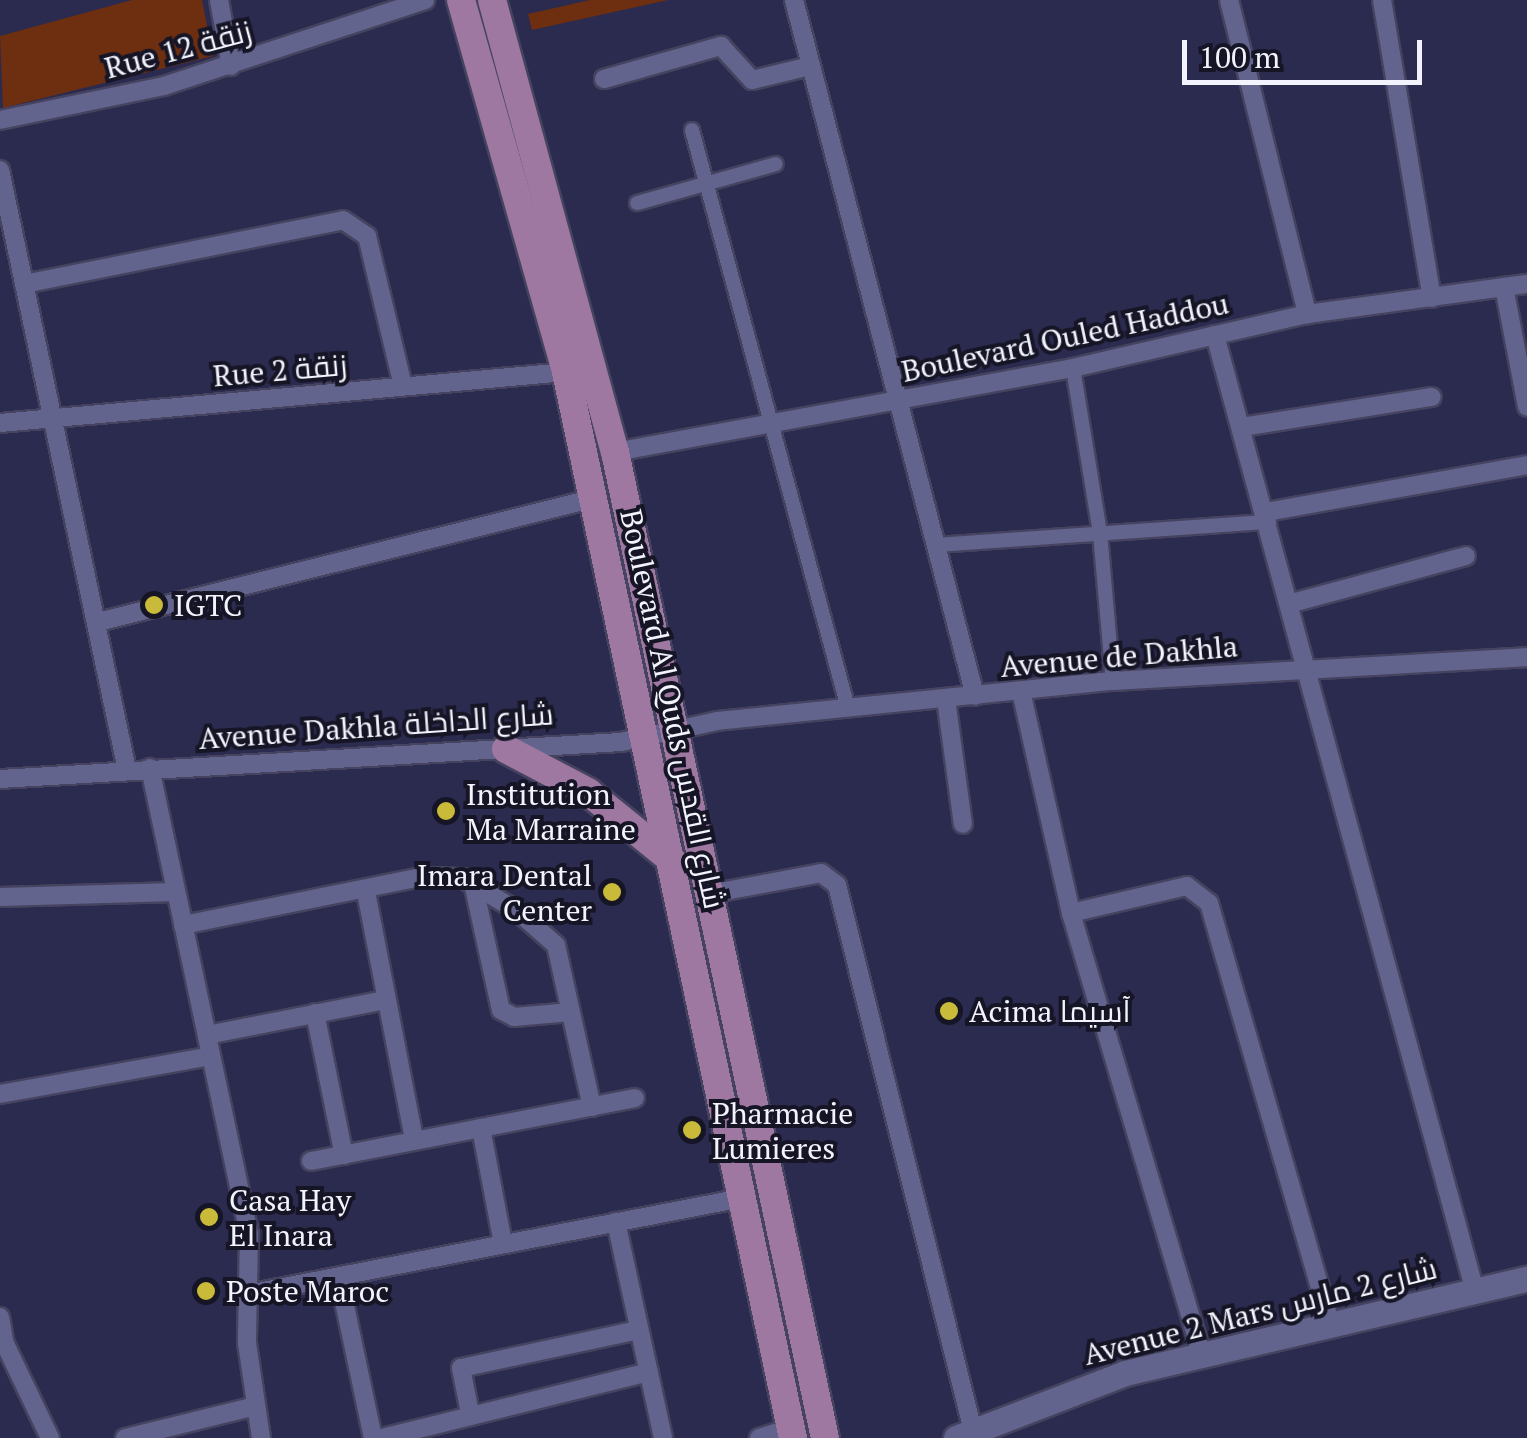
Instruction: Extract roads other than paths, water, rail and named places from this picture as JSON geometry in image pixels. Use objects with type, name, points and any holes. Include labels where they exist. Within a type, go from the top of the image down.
[{"type":"main road","name":"Boulevard Al Quds شارع القدس","points":[[461,0],[566,372],[674,861],[792,1433]]},
{"type":"main road","name":"Boulevard Al Quds شارع القدس","points":[[492,0],[616,452],[826,1438]]},
{"type":"main road","points":[[506,749],[588,792],[674,861]]},
{"type":"main road","name":"Avenue 2 Mars شارع 2 مارس","points":[[964,1434],[1125,1373],[1330,1322],[1527,1280]]},
{"type":"street","points":[[219,0],[231,66]]},
{"type":"street","name":"Rue 12 زنقة","points":[[0,120],[164,86],[425,0]]},
{"type":"street","points":[[794,0],[975,696]]},
{"type":"street","points":[[1228,0],[1308,314]]},
{"type":"street","points":[[1382,0],[1432,298]]},
{"type":"street","points":[[604,79],[721,46],[752,80],[810,66]]},
{"type":"street","points":[[692,130],[774,421],[848,708]]},
{"type":"street","points":[[637,203],[776,164]]},
{"type":"street","points":[[0,170],[128,770]]},
{"type":"street","points":[[24,284],[343,220],[367,236],[403,386]]},
{"type":"street","name":"Boulevard Ouled Haddou","points":[[616,452],[1073,368],[1308,314],[1527,284]]},
{"type":"street","points":[[1504,287],[1527,407]]},
{"type":"street","points":[[1216,336],[1310,667],[1475,1291]]},
{"type":"street","points":[[1073,368],[1100,532],[1113,682]]},
{"type":"street","name":"Rue 2 زنقة","points":[[0,423],[566,372]]},
{"type":"street","points":[[1242,427],[1432,396]]},
{"type":"street","points":[[936,546],[1268,517],[1527,465]]},
{"type":"street","points":[[98,622],[594,498]]},
{"type":"street","points":[[1292,603],[1466,556]]},
{"type":"street","name":"Avenue de Dakhla","points":[[643,732],[717,721],[1113,682],[1310,667],[1527,657]]},
{"type":"street","points":[[1021,692],[1071,913],[1202,1353]]},
{"type":"street","points":[[946,699],[963,824]]},
{"type":"street","name":"Avenue Dakhla شارع الداخلة","points":[[0,779],[506,749],[643,732]]},
{"type":"street","points":[[150,768],[248,1234],[255,1406],[261,1438]]},
{"type":"street","points":[[710,894],[821,873],[837,885],[964,1434]]},
{"type":"street","points":[[183,926],[444,875],[472,883],[556,945],[592,1106]]},
{"type":"street","points":[[472,883],[501,1010],[514,1017],[571,1012]]},
{"type":"street","points":[[1071,913],[1187,886],[1209,903],[1330,1322]]},
{"type":"street","points":[[0,897],[176,892]]},
{"type":"street","points":[[366,892],[414,1140]]},
{"type":"street","points":[[207,1035],[384,1000]]},
{"type":"street","points":[[315,1014],[344,1155]]},
{"type":"street","points":[[0,1094],[211,1056]]},
{"type":"street","points":[[311,1161],[635,1098]]},
{"type":"street","points":[[481,1128],[502,1243]]},
{"type":"street","points":[[248,1294],[742,1198]]},
{"type":"street","points":[[616,1222],[663,1438]]},
{"type":"street","points":[[339,1278],[372,1438]]},
{"type":"street","points":[[0,1318],[3,1346],[50,1438]]},
{"type":"street","points":[[470,1413],[461,1368],[639,1330]]},
{"type":"street","points":[[382,1438],[470,1413],[649,1372]]},
{"type":"street","points":[[125,1438],[255,1406]]},
{"type":"street","points":[[759,1438],[792,1433]]},
{"type":"place","name":"IGTC","points":[[154,605]]},
{"type":"place","name":"Institution Ma Marraine","points":[[446,811]]},
{"type":"place","name":"Imara Dental Center","points":[[612,892]]},
{"type":"place","name":"Acima آسيما","points":[[949,1011]]},
{"type":"place","name":"Pharmacie Lumieres","points":[[692,1130]]},
{"type":"place","name":"Casa Hay El Inara","points":[[209,1217]]},
{"type":"place","name":"Poste Maroc","points":[[206,1291]]}]
